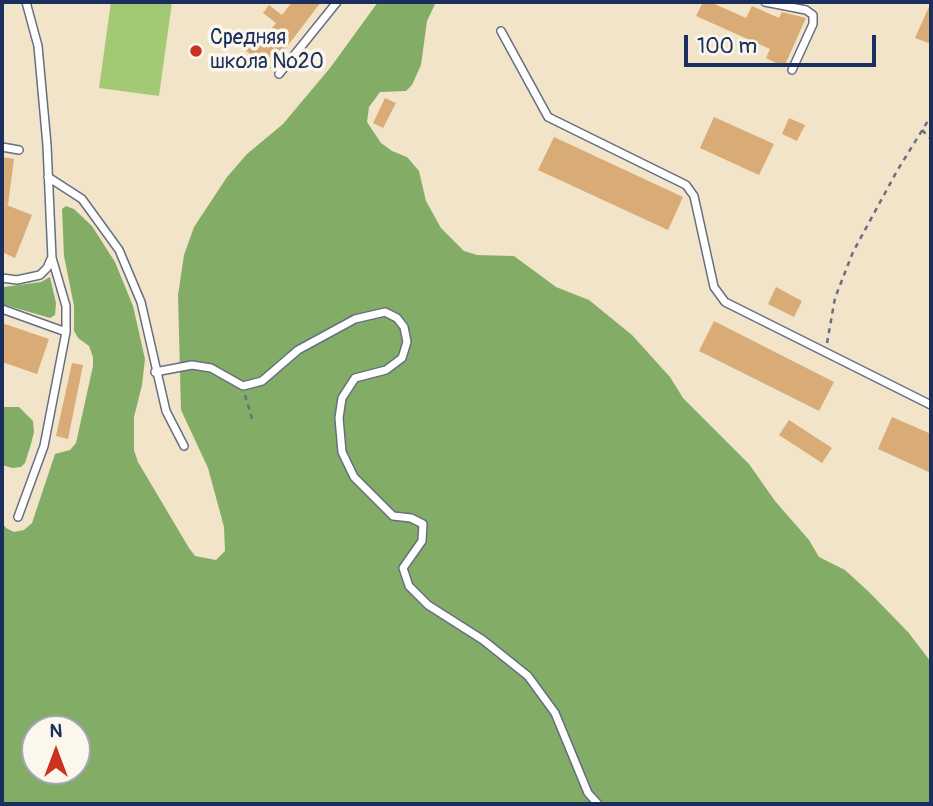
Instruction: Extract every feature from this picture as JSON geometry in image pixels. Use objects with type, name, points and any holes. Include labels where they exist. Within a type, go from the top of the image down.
[{"type":"lane","points":[[18,517],[44,446],[66,332],[66,306],[52,258],[38,46],[26,2]]},
{"type":"lane","points":[[279,74],[337,2]]},
{"type":"lane","points":[[765,2],[806,10],[813,15],[813,24],[792,70]]},
{"type":"lane","points":[[501,31],[548,117],[687,185],[694,196],[714,287],[724,302],[931,405]]},
{"type":"lane","points":[[2,147],[19,150]]},
{"type":"lane","points":[[48,177],[82,199],[119,250],[141,302],[166,411],[184,446]]},
{"type":"lane","points":[[2,278],[17,280],[40,275],[52,258]]},
{"type":"lane","points":[[2,309],[66,332]]},
{"type":"lane","points":[[155,372],[192,365],[211,368],[243,386],[262,381],[298,349],[355,319],[386,312],[397,318],[404,327],[407,342],[402,358],[386,370],[355,378],[342,398],[339,418],[342,452],[354,477],[393,516],[411,517],[423,524],[422,541],[402,568],[410,586],[428,604],[483,640],[528,676],[555,713],[588,793],[598,804]]},
{"type":"path","points":[[824,353],[835,298],[853,252],[897,171],[931,116]]},
{"type":"path","points":[[922,130],[931,139]]},
{"type":"path","points":[[243,386],[253,422]]},
{"type":"green space","points":[[111,2],[172,2],[159,96],[99,88]]},
{"type":"green space","points":[[378,2],[436,2],[427,21],[421,65],[412,85],[406,91],[380,92],[369,107],[367,122],[381,143],[407,157],[419,171],[426,201],[441,228],[464,251],[477,255],[514,256],[556,287],[589,300],[632,335],[670,377],[683,398],[749,464],[775,501],[809,540],[819,557],[845,570],[908,632],[931,662],[931,804],[2,804],[2,523],[14,532],[24,530],[32,523],[55,454],[70,450],[76,443],[93,366],[89,346],[78,338],[74,331],[74,306],[64,256],[62,209],[66,206],[74,209],[92,226],[115,262],[133,306],[145,359],[134,417],[134,450],[138,462],[195,556],[216,560],[225,551],[224,527],[208,468],[181,410],[178,295],[184,255],[194,227],[227,177],[247,154],[283,124],[330,68]]},
{"type":"green space","points":[[50,277],[56,303],[55,315],[50,318],[2,304],[4,287],[41,282]]},
{"type":"green space","points":[[2,407],[19,407],[33,421],[31,444],[21,467],[2,465]]},
{"type":"building","points":[[292,2],[321,2],[270,69],[240,46],[252,31],[263,39],[276,23],[263,13],[269,5],[282,15]]},
{"type":"building","points":[[703,2],[710,2],[746,18],[752,6],[779,18],[782,12],[806,18],[784,67],[766,58],[770,49],[696,16]]},
{"type":"building","points":[[931,2],[931,44],[915,38]]},
{"type":"building","points":[[385,98],[396,103],[383,128],[373,123]]},
{"type":"building","points":[[714,117],[774,144],[759,175],[700,148]]},
{"type":"building","points":[[789,118],[805,125],[797,141],[782,134]]},
{"type":"building","points":[[554,137],[683,197],[668,230],[538,170]]},
{"type":"building","points":[[2,157],[14,159],[8,205],[4,204],[32,215],[15,258],[2,252]]},
{"type":"building","points":[[776,287],[802,301],[794,317],[768,304]]},
{"type":"building","points":[[714,321],[834,382],[819,411],[699,351]]},
{"type":"building","points":[[2,323],[49,339],[37,374],[2,362]]},
{"type":"building","points":[[72,363],[83,365],[68,439],[56,436]]},
{"type":"building","points":[[892,417],[931,434],[931,473],[878,449]]},
{"type":"building","points":[[789,420],[832,448],[822,463],[779,435]]},
{"type":"place","name":"Средняя школа №20","points":[[196,51]]}]
